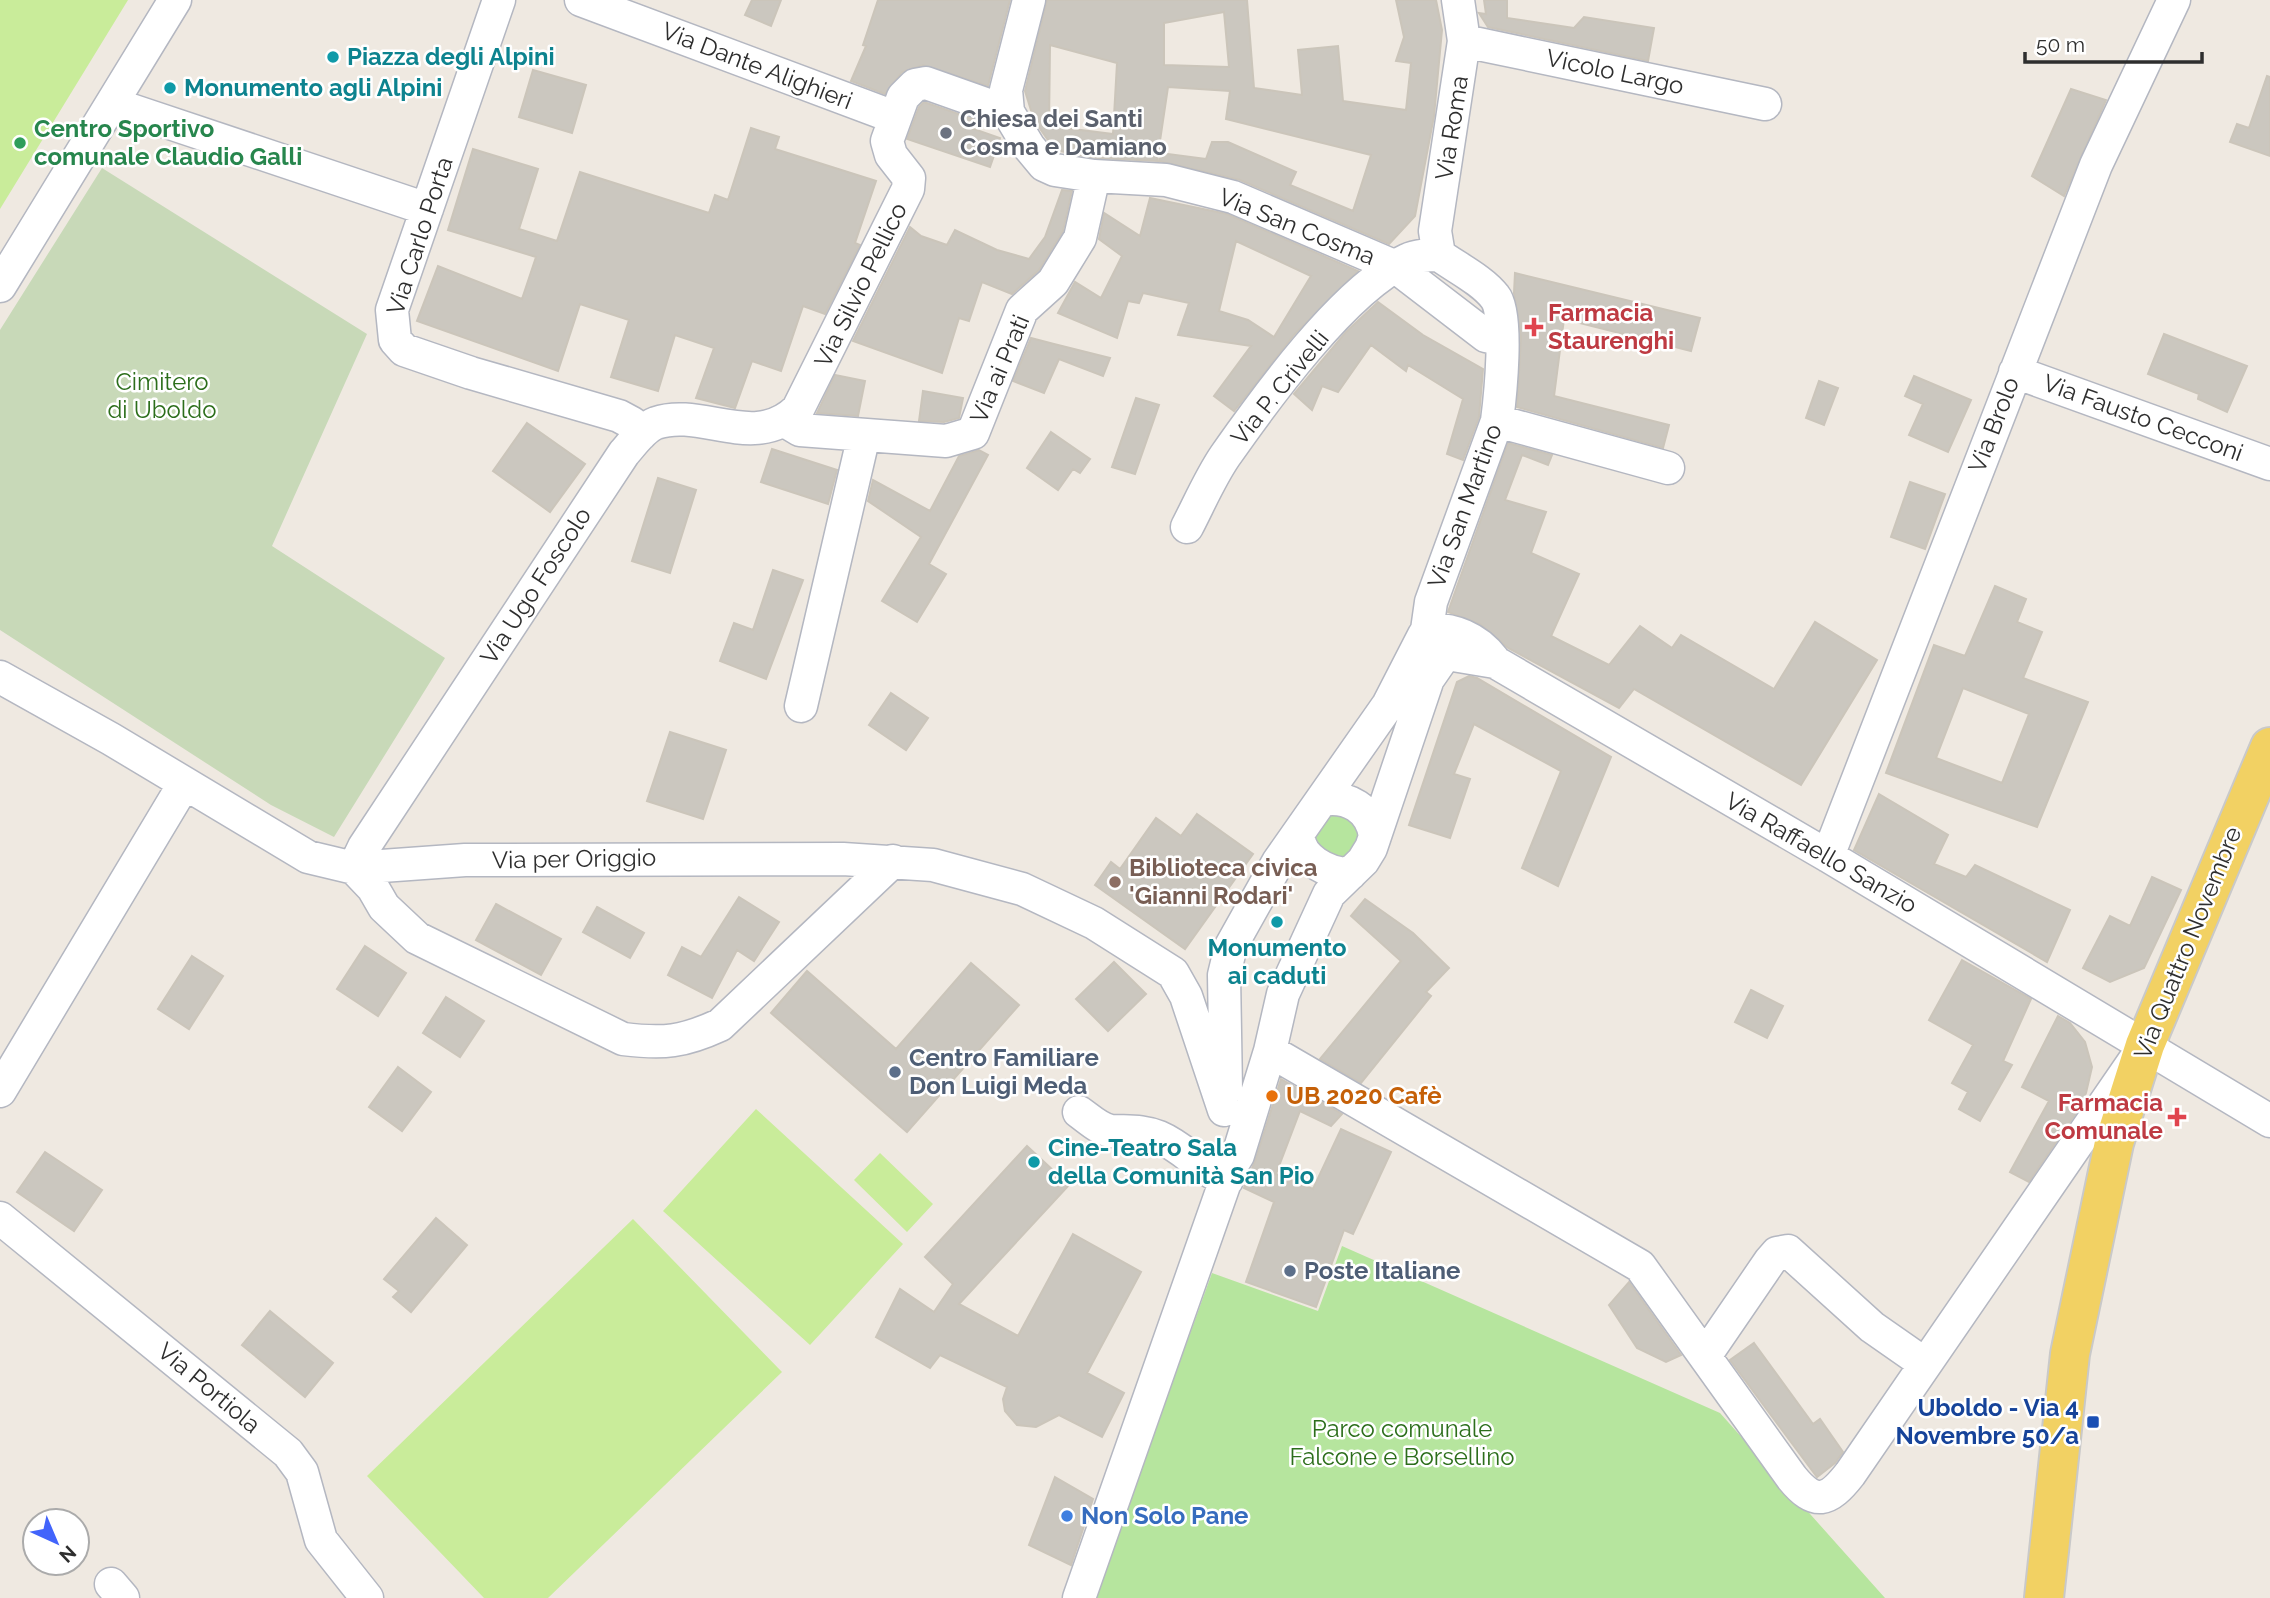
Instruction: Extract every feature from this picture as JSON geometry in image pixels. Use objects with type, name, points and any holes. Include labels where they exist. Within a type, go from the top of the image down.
[{"type":"main road","name":"Via Quattro Novembre","points":[[2045,1598],[2070,1354],[2097,1138],[2145,1045],[2270,747]]},
{"type":"street","points":[[0,286],[175,0]]},
{"type":"street","name":"Via Carlo Porta","points":[[499,0],[392,310],[395,340],[404,350],[471,373],[619,416],[632,423],[641,434]]},
{"type":"street","name":"Via Dante Alighieri","points":[[581,0],[894,117]]},
{"type":"street","points":[[1008,112],[1006,90],[1029,0]]},
{"type":"street","name":"Via Roma","points":[[1439,255],[1435,231],[1464,41],[1458,0]]},
{"type":"street","name":"Via Brolo","points":[[1828,856],[2096,165],[2174,0]]},
{"type":"street","name":"Vicolo Largo","points":[[1464,41],[1765,104]]},
{"type":"street","name":"Via Silvio Pellico","points":[[785,421],[807,393],[908,190],[909,178],[888,149],[894,117],[904,97],[915,85],[926,83],[1008,112]]},
{"type":"street","points":[[113,104],[427,208]]},
{"type":"street","name":"Via San Cosma","points":[[1008,112],[1029,148],[1044,165],[1055,170],[1094,176],[1166,180],[1233,197],[1396,267],[1486,336],[1501,339]]},
{"type":"street","name":"Via ai Prati","points":[[785,421],[800,430],[946,442],[973,433],[1022,310],[1053,282],[1080,238],[1094,176]]},
{"type":"street","name":"Via P. Crivelli","points":[[1186,527],[1224,458],[1298,360],[1351,303],[1409,258],[1439,255]]},
{"type":"street","name":"Via San Martino","points":[[1428,679],[1427,630],[1431,602],[1497,421],[1501,339],[1501,307],[1497,299],[1439,255]]},
{"type":"street","name":"Via Fausto Cecconi","points":[[2015,372],[2270,464]]},
{"type":"street","name":"Via Ugo Foscolo","points":[[354,868],[364,847],[585,511],[624,453],[641,434],[655,423],[674,421],[766,428],[785,421]]},
{"type":"street","points":[[1497,421],[1668,468]]},
{"type":"street","points":[[801,706],[864,435]]},
{"type":"street","points":[[1427,630],[1441,629],[1459,633],[1479,644],[1495,662]]},
{"type":"street","name":"Via San Martino","points":[[1228,1174],[1224,1110],[1224,975],[1231,946],[1278,862],[1388,705],[1427,630]]},
{"type":"street","name":"Via San Martino","points":[[1079,1598],[1228,1174],[1238,1155],[1270,1051],[1283,994],[1329,894],[1363,861],[1375,835],[1428,679],[1444,656],[1495,662]]},
{"type":"street","name":"Via Raffaello Sanzio","points":[[1495,662],[1828,856],[2270,1121]]},
{"type":"street","name":"Via per Origgio","points":[[0,677],[308,857],[354,868],[465,860],[688,857],[893,861],[933,865],[1022,889],[1094,923],[1180,985],[1226,1009],[1265,1007],[1283,994]]},
{"type":"street","points":[[0,1091],[184,784]]},
{"type":"street","points":[[1322,800],[1335,797],[1357,806],[1368,814],[1375,835]]},
{"type":"street","points":[[1299,833],[1300,845],[1310,858],[1333,872],[1350,874]]},
{"type":"street","points":[[354,868],[373,888],[384,907],[417,938],[623,1039],[659,1043],[687,1040],[720,1025],[893,861]]},
{"type":"street","points":[[1224,1110],[1180,985],[1208,968],[1231,946]]},
{"type":"street","points":[[1270,1051],[1640,1266],[1806,1495],[1815,1499],[1829,1494],[1850,1474],[1925,1364],[2097,1138]]},
{"type":"street","points":[[1079,1112],[1110,1131],[1130,1130],[1159,1137],[1180,1148],[1212,1175],[1228,1174]]},
{"type":"street","name":"Via Portiola","points":[[0,1218],[288,1453],[302,1472],[321,1540],[367,1598]]},
{"type":"street","points":[[1705,1356],[1770,1261],[1777,1253],[1788,1251],[1872,1327],[1925,1364]]},
{"type":"green space","name":"Centro Sportivo comunale Claudio Galli","points":[[0,0],[128,0],[0,209]]},
{"type":"green space","name":"Cimitero di Uboldo","points":[[102,168],[367,334],[272,546],[445,658],[334,837],[271,805],[0,630],[0,330]]},
{"type":"green space","points":[[1337,814],[1352,821],[1359,836],[1352,851],[1337,858],[1322,851],[1315,836],[1322,821]]},
{"type":"green space","points":[[756,1109],[903,1244],[810,1345],[663,1211]]},
{"type":"green space","points":[[880,1153],[933,1204],[907,1232],[854,1180]]},
{"type":"green space","points":[[633,1219],[782,1372],[548,1598],[484,1598],[367,1476]]},
{"type":"green space","name":"Parco comunale Falcone e Borsellino","points":[[1342,1246],[1720,1413],[1885,1598],[1094,1598],[1212,1273],[1318,1311]]},
{"type":"building","points":[[752,0],[781,0],[771,26],[745,15]]},
{"type":"building","points":[[878,0],[1010,0],[988,86],[923,65],[902,72],[885,94],[851,81],[866,46],[863,45]]},
{"type":"building","points":[[1047,0],[1247,0],[1254,88],[1302,95],[1298,50],[1338,46],[1343,101],[1406,110],[1411,63],[1396,61],[1404,37],[1396,0],[1436,0],[1442,30],[1434,116],[1415,216],[1389,244],[1240,180],[1159,161],[1161,153],[1206,159],[1212,142],[1228,142],[1296,172],[1290,185],[1353,211],[1371,155],[1226,119],[1230,91],[1168,87],[1157,161],[1096,158],[1055,150],[1034,120],[1025,91]],"holes":[[[1224,12],[1229,67],[1164,65],[1164,23]],[[1050,45],[1117,63],[1113,134],[1049,126]]]},
{"type":"building","points":[[1484,0],[1507,0],[1507,18],[1574,28],[1584,17],[1654,28],[1648,61],[1488,27],[1479,13],[1486,14]]},
{"type":"building","points":[[533,70],[586,85],[572,133],[519,117]]},
{"type":"building","points":[[2267,76],[2270,77],[2270,156],[2230,142],[2237,124],[2249,128]]},
{"type":"building","points":[[2071,89],[2106,100],[2064,196],[2032,176]]},
{"type":"building","name":"Chiesa dei Santi Cosma e Damiano","points":[[924,102],[973,119],[968,127],[1000,138],[990,167],[907,139],[919,107]]},
{"type":"building","points":[[751,128],[779,137],[775,149],[876,181],[855,243],[860,245],[825,314],[803,306],[781,371],[752,361],[735,408],[696,398],[714,348],[675,335],[658,391],[611,377],[629,320],[580,304],[558,371],[417,321],[438,266],[522,299],[536,257],[448,230],[473,149],[538,169],[519,229],[557,241],[580,172],[709,213],[715,195],[728,200]]},
{"type":"building","points":[[1062,190],[1072,191],[1063,231],[1039,270],[1012,294],[982,282],[969,321],[959,318],[942,373],[853,341],[910,227],[921,236],[947,245],[955,230],[997,250],[1029,259],[1045,237]]},
{"type":"building","points":[[1150,198],[1227,214],[1358,271],[1294,335],[1234,411],[1214,396],[1251,346],[1178,335],[1189,303],[1143,293],[1139,303],[1128,301],[1117,338],[1058,313],[1075,282],[1101,298],[1122,256],[1099,239],[1104,213],[1140,236]],"holes":[[[1236,241],[1311,276],[1274,337],[1248,320],[1219,311]]]},
{"type":"building","points":[[1515,273],[1700,318],[1691,351],[1564,319],[1554,396],[1669,425],[1663,448],[1517,407],[1521,337],[1514,293]]},
{"type":"building","points":[[1378,302],[1423,335],[1483,369],[1479,417],[1463,460],[1447,454],[1463,399],[1408,365],[1406,371],[1371,345],[1338,392],[1322,386],[1312,410],[1294,394],[1346,332]]},
{"type":"building","points":[[2164,334],[2247,366],[2227,412],[2198,399],[2199,394],[2148,374]]},
{"type":"building","points":[[1031,338],[1110,358],[1103,376],[1059,359],[1044,393],[1013,381]]},
{"type":"building","points":[[835,375],[865,381],[858,416],[817,413]]},
{"type":"building","points":[[1914,376],[1971,400],[1948,452],[1909,435],[1923,404],[1905,396]]},
{"type":"building","points":[[1819,381],[1838,388],[1824,425],[1806,418]]},
{"type":"building","points":[[923,391],[963,398],[959,418],[944,422],[919,421]]},
{"type":"building","points":[[1136,398],[1159,405],[1135,474],[1112,467]]},
{"type":"building","points":[[527,423],[585,464],[550,512],[493,471]]},
{"type":"building","points":[[1051,432],[1090,459],[1080,473],[1073,469],[1058,490],[1027,468]]},
{"type":"building","points":[[1508,443],[1552,455],[1548,465],[1522,455],[1505,500],[1546,512],[1531,553],[1579,574],[1551,636],[1609,665],[1640,626],[1672,648],[1681,635],[1774,689],[1815,622],[1877,660],[1801,785],[1634,689],[1619,708],[1508,648],[1480,624],[1448,612]]},
{"type":"building","points":[[772,449],[837,470],[828,504],[761,482]]},
{"type":"building","points":[[979,450],[988,455],[929,564],[946,574],[917,622],[882,601],[921,537],[868,501],[873,480],[930,511],[959,456]]},
{"type":"building","points":[[658,478],[696,490],[670,573],[632,561]]},
{"type":"building","points":[[1910,482],[1945,494],[1925,549],[1891,537]]},
{"type":"building","points":[[773,570],[803,580],[766,679],[720,661],[734,623],[753,630]]},
{"type":"building","points":[[1995,586],[2026,599],[2017,622],[2042,632],[2023,678],[2088,702],[2037,827],[1886,773],[1934,645],[1965,656]],"holes":[[[1963,688],[2029,714],[2002,783],[1936,758]]]},
{"type":"building","points":[[1469,676],[1477,678],[1611,757],[1558,886],[1522,868],[1561,771],[1474,724],[1454,774],[1470,779],[1450,838],[1409,825],[1457,682]]},
{"type":"building","points":[[891,693],[928,718],[906,750],[869,725]]},
{"type":"building","points":[[670,732],[726,750],[703,819],[647,801]]},
{"type":"building","points":[[1879,794],[1948,835],[1934,864],[1966,877],[1975,865],[2070,910],[2047,962],[1854,850]]},
{"type":"building","points":[[1197,814],[1253,854],[1185,949],[1095,885],[1111,862],[1120,869],[1156,818],[1181,836]]},
{"type":"building","points":[[2152,877],[2181,890],[2144,968],[2110,982],[2083,968],[2110,916],[2130,926]]},
{"type":"building","points":[[739,897],[779,922],[754,961],[737,950],[712,998],[668,975],[682,947],[701,957]]},
{"type":"building","points":[[1365,899],[1413,933],[1449,968],[1426,992],[1431,996],[1361,1083],[1320,1059],[1401,961],[1351,916]]},
{"type":"building","points":[[496,904],[561,939],[541,975],[476,940]]},
{"type":"building","points":[[597,907],[644,933],[630,958],[583,932]]},
{"type":"building","points":[[365,946],[406,973],[378,1016],[337,989]]},
{"type":"building","points":[[192,956],[223,976],[189,1029],[158,1009]]},
{"type":"building","points":[[1962,960],[2031,999],[2003,1061],[2012,1065],[1980,1121],[1959,1109],[1968,1092],[1952,1083],[1973,1045],[1929,1020]]},
{"type":"building","points":[[1114,962],[1146,994],[1108,1031],[1076,999]]},
{"type":"building","points":[[971,963],[1019,1005],[907,1132],[771,1013],[807,971],[896,1049]]},
{"type":"building","points":[[1751,990],[1783,1006],[1767,1038],[1735,1022]]},
{"type":"building","points":[[446,997],[484,1021],[460,1057],[423,1033]]},
{"type":"building","points":[[2058,1016],[2070,1023],[2085,1042],[2092,1067],[2086,1093],[2078,1110],[2029,1182],[2010,1172],[2049,1101],[2022,1087]]},
{"type":"building","points":[[398,1067],[431,1092],[402,1131],[369,1107]]},
{"type":"building","points":[[1281,1079],[1342,1114],[1331,1126],[1300,1111],[1276,1174],[1313,1189],[1341,1129],[1391,1152],[1353,1234],[1344,1230],[1316,1307],[1246,1282],[1274,1202],[1244,1188]]},
{"type":"building","points":[[1027,1146],[1069,1185],[959,1304],[1018,1336],[1073,1234],[1141,1272],[1087,1373],[1124,1393],[1102,1437],[1059,1415],[1036,1427],[1017,1425],[1005,1411],[1003,1399],[1007,1387],[940,1355],[930,1368],[876,1337],[900,1289],[934,1312],[953,1284],[925,1257]]},
{"type":"building","points":[[45,1152],[102,1190],[74,1231],[17,1192]]},
{"type":"building","points":[[436,1218],[467,1245],[411,1312],[393,1297],[399,1291],[384,1279]]},
{"type":"building","points":[[1629,1282],[1681,1355],[1666,1362],[1637,1348],[1609,1305]]},
{"type":"building","points":[[270,1311],[333,1363],[305,1397],[242,1345]]},
{"type":"building","points":[[1754,1343],[1813,1424],[1820,1419],[1843,1452],[1835,1463],[1817,1477],[1730,1360]]},
{"type":"building","points":[[1055,1477],[1093,1499],[1071,1565],[1029,1545]]},
{"type":"place","name":"Piazza degli Alpini","points":[[333,57]]},
{"type":"place","name":"Monumento agli Alpini","points":[[170,88]]},
{"type":"place","name":"Chiesa dei Santi Cosma e Damiano","points":[[946,133]]},
{"type":"place","name":"Centro Sportivo comunale Claudio Galli","points":[[20,143]]},
{"type":"place","name":"Farmacia Staurenghi","points":[[1534,327]]},
{"type":"place","name":"Biblioteca civica 'Gianni Rodari'","points":[[1115,882]]},
{"type":"place","name":"Monumento ai caduti","points":[[1277,922]]},
{"type":"place","name":"Centro Familiare Don Luigi Meda","points":[[895,1072]]},
{"type":"place","name":"UB 2020 Cafè","points":[[1272,1096]]},
{"type":"place","name":"Farmacia Comunale","points":[[2177,1117]]},
{"type":"place","name":"Cine-Teatro Sala della Comunità San Pio","points":[[1034,1162]]},
{"type":"place","name":"Poste Italiane","points":[[1290,1271]]},
{"type":"place","name":"Uboldo - Via 4 Novembre 50/a","points":[[2093,1422]]},
{"type":"place","name":"Non Solo Pane","points":[[1067,1516]]}]
